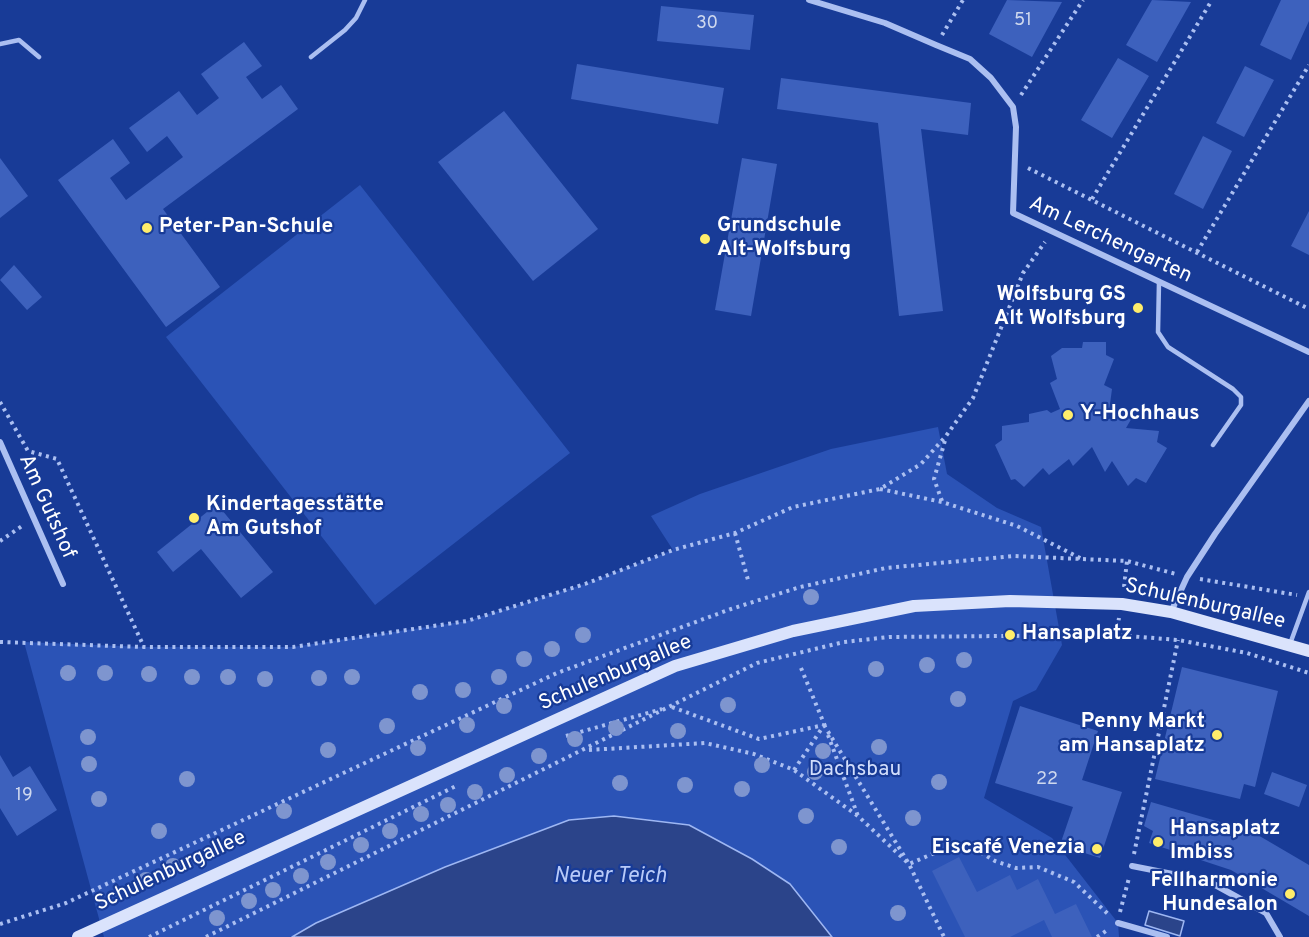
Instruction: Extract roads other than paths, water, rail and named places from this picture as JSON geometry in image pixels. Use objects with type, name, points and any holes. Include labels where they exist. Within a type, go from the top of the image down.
[{"type":"street","name":"Am Lerchengarten","points":[[809,0],[885,23],[970,59],[991,78],[1013,107],[1015,161],[1013,213],[1309,352]]},
{"type":"street","points":[[1171,612],[1187,577],[1215,534],[1309,401]]},
{"type":"street","name":"Am Gutshof","points":[[0,442],[63,584]]},
{"type":"street","name":"Schulenburgallee","points":[[78,937],[675,666],[793,631],[914,606],[1010,601],[1122,604],[1171,612],[1309,651]]},
{"type":"street","points":[[1132,866],[1208,881],[1266,913],[1280,937]]},
{"type":"street","points":[[1118,923],[1167,937]]},
{"type":"lane","points":[[310,57],[345,30],[356,18],[365,0]]},
{"type":"lane","points":[[0,44],[19,40],[39,57]]},
{"type":"lane","points":[[1159,282],[1158,332],[1168,347],[1233,389],[1241,397],[1241,405],[1213,445]]},
{"type":"lane","points":[[1290,644],[1309,592]]},
{"type":"water","name":"Neuer Teich","points":[[614,816],[689,825],[752,859],[790,884],[832,937],[292,937],[316,923],[445,867],[569,820]]},
{"type":"water","points":[[1149,911],[1184,921],[1180,936],[1145,925]]},
{"type":"place","name":"Peter-Pan-Schule","points":[[147,228]]},
{"type":"place","name":"Grundschule Alt-Wolfsburg","points":[[705,239]]},
{"type":"place","name":"Wolfsburg GS Alt Wolfsburg","points":[[1138,308]]},
{"type":"place","name":"Y-Hochhaus","points":[[1068,415]]},
{"type":"place","name":"Kindertagesstätte Am Gutshof","points":[[194,518]]},
{"type":"place","name":"Hansaplatz","points":[[1010,635]]},
{"type":"place","name":"Penny Markt am Hansaplatz","points":[[1217,735]]},
{"type":"place","name":"Hansaplatz Imbiss","points":[[1158,842]]},
{"type":"place","name":"Eiscafé Venezia","points":[[1097,849]]},
{"type":"place","name":"Fellharmonie Hundesalon","points":[[1290,894]]},
{"type":"park label","name":"Dachsbau","points":[[855,771]]}]
